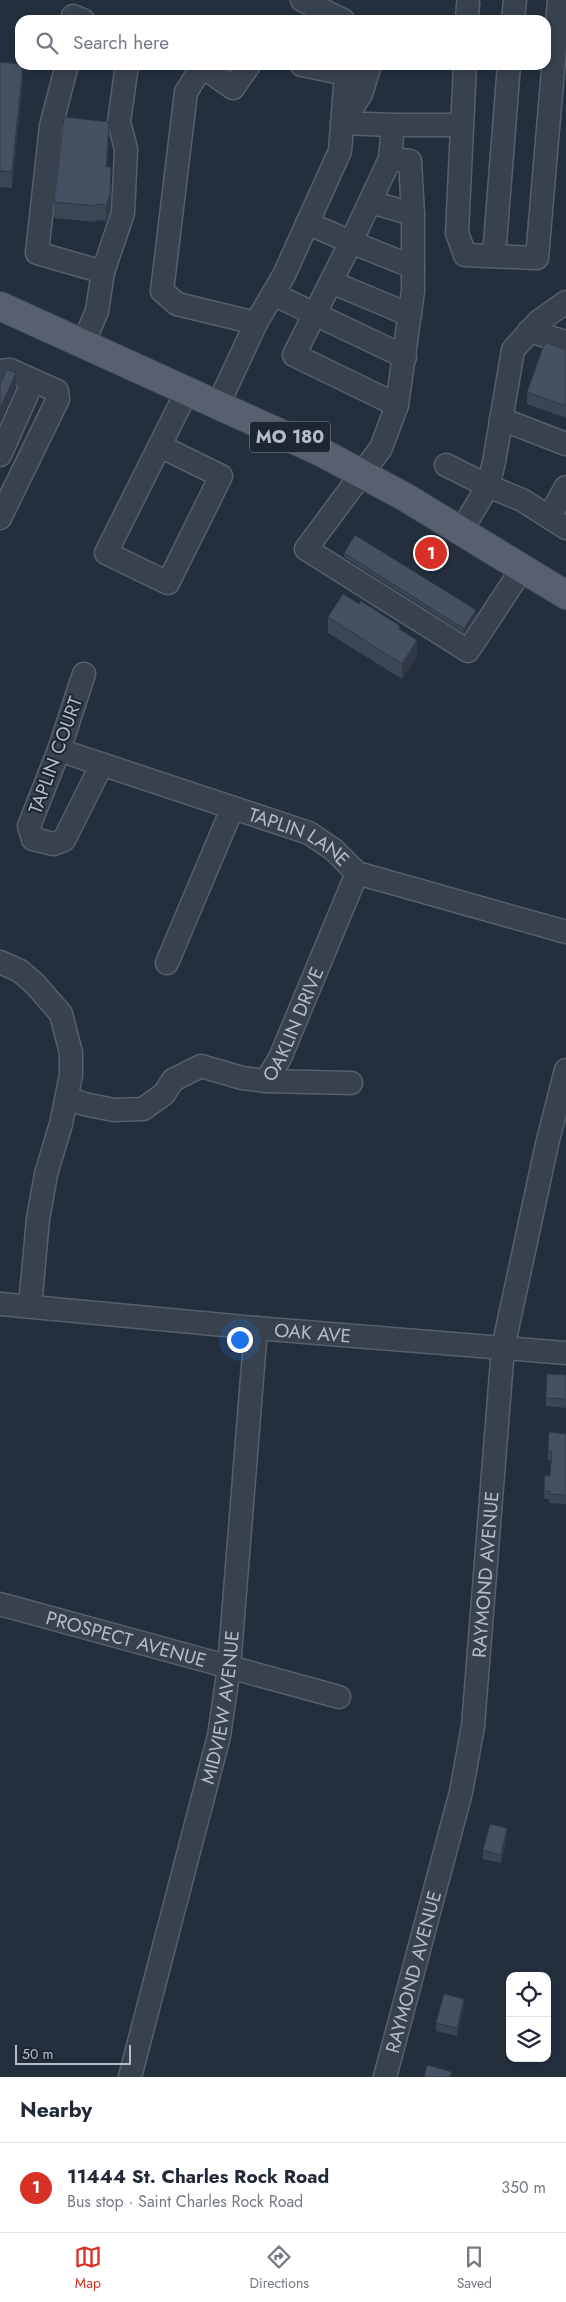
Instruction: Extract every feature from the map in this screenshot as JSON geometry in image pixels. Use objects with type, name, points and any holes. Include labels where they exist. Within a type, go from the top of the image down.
[{"type":"main road","name":"MO 180","points":[[0,306],[319,451],[362,473],[566,595]]},
{"type":"street","points":[[302,0],[333,15]]},
{"type":"street","points":[[514,15],[515,0]]},
{"type":"street","points":[[465,70],[457,233],[465,255],[536,258],[559,0]]},
{"type":"street","points":[[66,70],[51,126],[37,253],[103,272]]},
{"type":"street","points":[[83,344],[97,311],[103,272],[123,213],[126,150],[119,122],[125,70]]},
{"type":"street","points":[[198,70],[186,92],[162,291],[177,304],[256,323]]},
{"type":"street","points":[[206,70],[233,88],[246,70]]},
{"type":"street","points":[[218,405],[256,323],[284,275],[340,151],[346,74],[326,70]]},
{"type":"street","points":[[342,123],[361,94],[368,70]]},
{"type":"street","points":[[494,256],[510,70]]},
{"type":"street","points":[[342,123],[393,126],[462,126]]},
{"type":"street","points":[[393,126],[390,159],[294,355],[398,405]]},
{"type":"street","points":[[390,159],[410,161],[413,214],[413,266],[410,315],[398,405],[381,448],[306,548],[468,651],[522,569]]},
{"type":"street","points":[[370,202],[413,214]]},
{"type":"street","points":[[307,223],[413,266]]},
{"type":"street","points":[[331,282],[410,315]]},
{"type":"street","points":[[273,294],[405,357]]},
{"type":"street","points":[[461,531],[488,486],[513,350],[534,326],[566,302]]},
{"type":"street","points":[[534,326],[566,325]]},
{"type":"street","points":[[534,326],[566,342]]},
{"type":"street","points":[[0,371],[10,370],[57,391],[58,399],[0,518]]},
{"type":"street","points":[[0,455],[33,380]]},
{"type":"street","points":[[160,446],[221,476],[168,583],[106,553],[186,391]]},
{"type":"street","points":[[501,419],[566,444]]},
{"type":"street","points":[[446,464],[488,486],[522,500],[557,523],[566,487]]},
{"type":"street","name":"TAPLIN COURT","points":[[84,674],[59,750],[29,826],[33,839],[54,844],[64,840],[102,764]]},
{"type":"street","name":"TAPLIN LANE","points":[[59,750],[232,809],[309,832],[334,850],[357,873],[566,932]]},
{"type":"street","points":[[167,963],[232,809]]},
{"type":"street","name":"OAKLIN DRIVE","points":[[67,1097],[84,1104],[114,1110],[143,1108],[164,1094],[173,1080],[200,1066],[242,1078],[266,1081],[280,1058],[357,873]]},
{"type":"street","points":[[0,962],[20,971],[35,984],[62,1014],[71,1053],[71,1076],[62,1124],[46,1174],[38,1219],[30,1306]]},
{"type":"street","name":"RAYMOND AVENUE","points":[[385,2077],[461,1792],[473,1726],[502,1348],[547,1144],[566,1070]]},
{"type":"street","points":[[266,1081],[351,1083]]},
{"type":"street","name":"OAK AVE","points":[[0,1304],[256,1328],[566,1353]]},
{"type":"street","name":"MIDVIEW AVENUE","points":[[130,2077],[218,1736],[229,1666],[256,1328]]},
{"type":"street","name":"PROSPECT AVENUE","points":[[0,1604],[339,1696]]},
{"type":"building","points":[[0,62],[15,64],[15,70],[22,70],[12,172],[0,171]]},
{"type":"building","points":[[64,117],[109,122],[106,167],[111,167],[110,195],[106,205],[96,204],[96,206],[54,202]]},
{"type":"building","points":[[545,342],[566,350],[566,406],[527,392]]},
{"type":"building","points":[[7,369],[16,373],[0,409],[0,384]]},
{"type":"building","points":[[355,535],[476,610],[464,629],[344,553]]},
{"type":"building","points":[[343,594],[359,604],[361,601],[400,626],[399,629],[417,640],[402,664],[328,617]]},
{"type":"building","points":[[547,1374],[566,1375],[566,1399],[546,1398]]},
{"type":"building","points":[[549,1432],[566,1434],[566,1495],[549,1494],[550,1491],[544,1491],[545,1475],[550,1476],[552,1451],[548,1451]]},
{"type":"building","points":[[490,1824],[507,1828],[501,1855],[483,1850]]},
{"type":"building","points":[[444,1994],[464,1999],[457,2028],[436,2023]]},
{"type":"building","points":[[427,2065],[452,2072],[450,2077],[424,2077]]},
{"type":"place","name":"11444 St. Charles Rock Road","points":[[431,553]]}]
